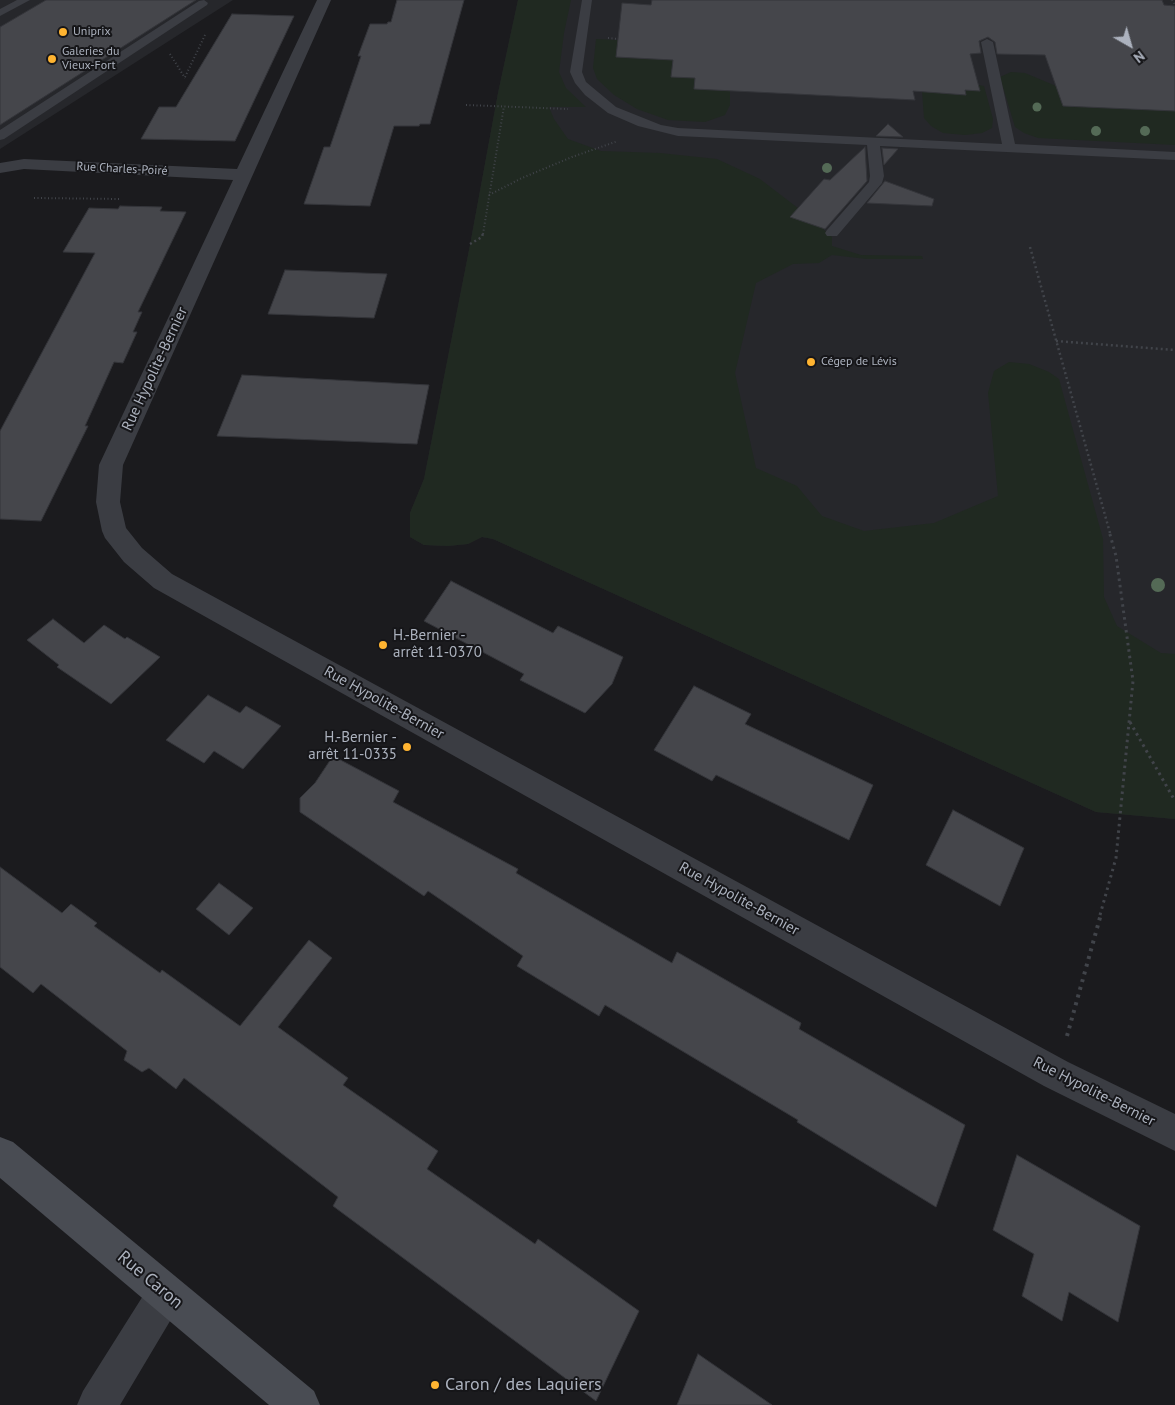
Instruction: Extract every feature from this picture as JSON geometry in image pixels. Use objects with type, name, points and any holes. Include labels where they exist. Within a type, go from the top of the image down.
[{"type":"street","name":"Rue Hypolite-Bernier","points":[[324,0],[112,465],[108,502],[114,531],[133,555],[163,581],[1056,1074],[1175,1134]]},
{"type":"street","name":"Rue Charles-Poiré","points":[[0,168],[24,164],[244,175]]},
{"type":"street","name":"Rue Caron","points":[[0,1156],[300,1405]]},
{"type":"street","points":[[96,1405],[166,1293]]},
{"type":"lane","points":[[0,13],[25,0]]},
{"type":"lane","points":[[587,0],[576,72],[589,92],[606,106],[626,117],[656,127],[678,132],[1175,156]]},
{"type":"lane","points":[[0,136],[201,1]]},
{"type":"lane","points":[[987,42],[1009,148]]},
{"type":"lane","points":[[832,233],[874,184],[877,176],[873,141]]},
{"type":"path","points":[[1172,0],[1175,5]]},
{"type":"path","points":[[185,78],[207,32]]},
{"type":"path","points":[[466,105],[589,109],[606,106]]},
{"type":"path","points":[[470,244],[482,237],[504,106]]},
{"type":"path","points":[[489,195],[522,178],[572,157],[641,134],[656,127]]},
{"type":"path","points":[[1030,247],[1116,556],[1133,681],[1116,858],[1056,1074]]},
{"type":"path","points":[[1056,341],[1175,350]]},
{"type":"path","points":[[1129,721],[1175,802]]},
{"type":"shaded area","name":"Galeries du Vieux-Fort","points":[[0,0],[233,0],[0,149]]},
{"type":"shaded area","name":"Cégep de Lévis","points":[[518,0],[1175,0],[1175,819],[1096,812],[493,539],[482,537],[468,544],[448,546],[424,545],[410,537],[410,513],[424,479],[498,93]]},
{"type":"shaded area","points":[[518,0],[571,0],[559,72],[566,88],[586,107],[549,107],[554,119],[568,139],[601,151],[660,153],[717,159],[760,179],[811,218],[832,237],[832,246],[861,255],[922,256],[923,259],[867,259],[832,255],[819,263],[793,264],[756,283],[735,373],[756,468],[797,486],[822,516],[864,531],[934,523],[998,496],[988,393],[994,371],[1009,362],[1029,364],[1049,372],[1059,379],[1103,539],[1104,597],[1117,626],[1161,653],[1175,654],[1175,819],[1096,812],[493,539],[482,537],[468,544],[448,546],[424,545],[410,537],[410,513],[424,479],[498,93]]},
{"type":"shaded area","points":[[596,39],[618,40],[616,57],[673,60],[695,78],[694,89],[730,91],[730,105],[725,115],[705,122],[668,120],[637,109],[614,95],[597,79],[593,68]]},
{"type":"shaded area","points":[[1011,72],[1025,73],[1056,86],[1063,106],[1175,111],[1175,145],[1038,138],[1024,133],[1015,127],[1000,77]]},
{"type":"shaded area","points":[[978,85],[984,86],[993,119],[992,128],[982,133],[965,135],[943,133],[931,126],[924,118],[922,91],[939,89],[939,93],[966,95],[965,90]]},
{"type":"building","name":"Galeries du Vieux-Fort","points":[[46,0],[196,0],[0,125],[0,27]]},
{"type":"building","points":[[397,0],[464,0],[430,124],[394,126],[370,206],[304,204],[324,147],[330,147],[361,56],[358,56],[370,24],[387,24],[391,22]]},
{"type":"building","points":[[652,0],[1162,0],[1164,5],[1175,6],[1175,111],[1063,106],[1045,55],[997,54],[995,42],[988,37],[979,41],[981,53],[970,54],[980,91],[965,90],[966,95],[913,91],[915,100],[694,89],[695,78],[671,77],[673,60],[616,57],[622,3],[651,5]]},
{"type":"building","points":[[232,14],[294,16],[235,141],[141,139],[159,107],[176,107]]},
{"type":"building","points":[[888,124],[903,137],[876,136]]},
{"type":"building","points":[[865,147],[867,181],[825,229],[790,217],[824,179],[830,180]]},
{"type":"building","points":[[882,148],[898,149],[884,165]]},
{"type":"building","points":[[885,181],[934,199],[932,206],[867,203]]},
{"type":"building","points":[[120,206],[162,207],[160,211],[186,212],[138,312],[142,312],[133,332],[137,332],[123,363],[114,362],[85,426],[88,426],[41,521],[0,519],[0,431],[95,253],[63,252],[89,208],[118,209]]},
{"type":"building","points":[[285,270],[387,274],[374,318],[268,314]]},
{"type":"building","points":[[242,375],[429,385],[417,444],[217,436]]},
{"type":"building","points":[[451,581],[553,633],[558,626],[623,657],[612,684],[585,713],[520,680],[524,674],[424,621]]},
{"type":"building","points":[[53,619],[84,643],[104,625],[125,639],[127,637],[160,657],[111,704],[57,667],[59,665],[27,640]]},
{"type":"building","points":[[694,686],[751,714],[745,724],[873,785],[849,840],[716,775],[712,781],[654,750]]},
{"type":"building","points":[[208,695],[240,713],[246,706],[281,726],[243,769],[214,751],[204,763],[166,740]]},
{"type":"building","points":[[333,756],[399,791],[393,802],[518,869],[516,873],[672,963],[677,952],[801,1023],[799,1029],[965,1125],[936,1207],[797,1122],[798,1120],[605,1005],[599,1016],[517,966],[523,956],[428,891],[424,896],[300,812],[300,798],[315,783]]},
{"type":"building","points":[[953,810],[1024,848],[1000,906],[926,865]]},
{"type":"building","points":[[0,867],[62,913],[71,904],[97,923],[94,926],[160,973],[162,970],[240,1026],[309,940],[332,958],[278,1027],[348,1078],[343,1085],[438,1151],[427,1169],[535,1244],[538,1239],[639,1311],[596,1401],[333,1206],[338,1197],[184,1078],[176,1089],[149,1068],[142,1072],[124,1060],[127,1051],[41,984],[33,993],[0,967]]},
{"type":"building","points":[[219,883],[253,908],[229,935],[196,909]]},
{"type":"building","points":[[1017,1155],[1140,1226],[1118,1322],[1069,1292],[1062,1321],[1022,1296],[1034,1254],[993,1230]]},
{"type":"building","points":[[698,1354],[772,1405],[677,1405]]},
{"type":"place","name":"Uniprix","points":[[63,32]]},
{"type":"place","name":"Galeries du Vieux-Fort","points":[[52,59]]},
{"type":"place","name":"Cégep de Lévis","points":[[811,362]]},
{"type":"place","name":"H.-Bernier - arrêt 11-0370","points":[[383,645]]},
{"type":"place","name":"H.-Bernier - arrêt 11-0335","points":[[407,747]]},
{"type":"place","name":"Caron / des Laquiers","points":[[435,1385]]}]
